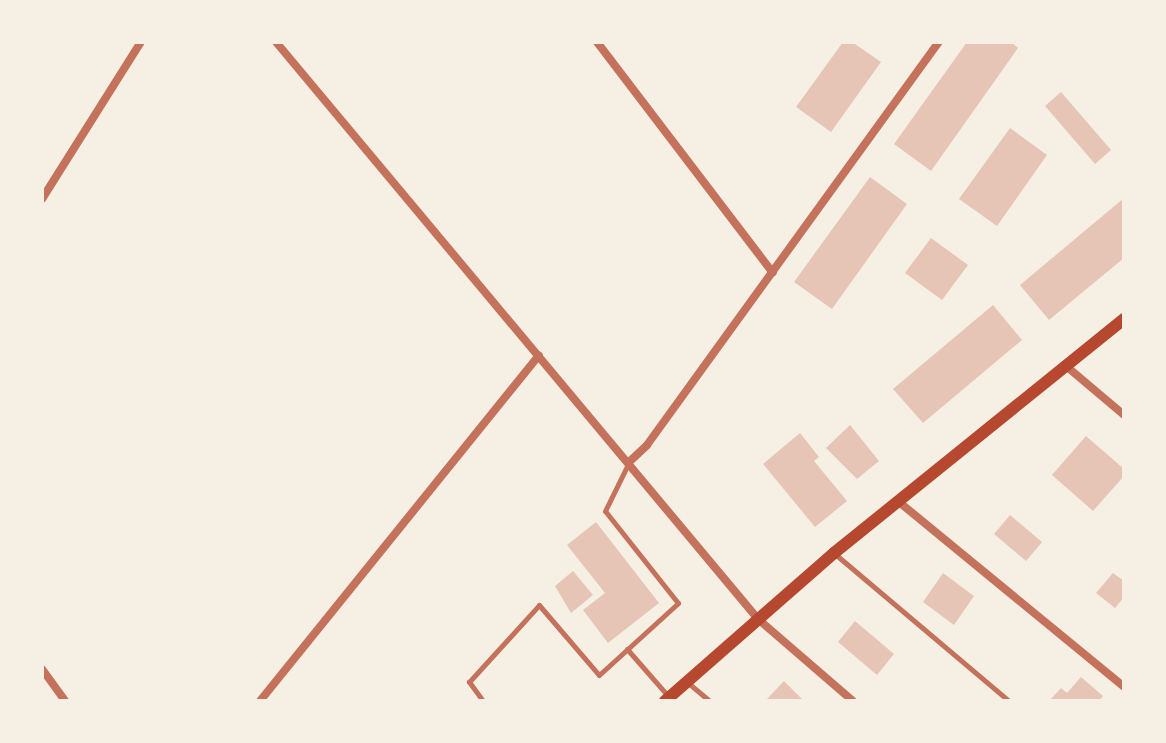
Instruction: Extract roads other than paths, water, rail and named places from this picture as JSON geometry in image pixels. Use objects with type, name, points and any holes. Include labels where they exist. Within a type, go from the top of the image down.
[{"type":"main road","points":[[667,699],[834,553],[1124,319]]},
{"type":"street","points":[[42,199],[141,42]]},
{"type":"street","points":[[276,42],[758,619],[853,701]]},
{"type":"street","points":[[597,42],[773,273]]},
{"type":"street","points":[[628,463],[647,445],[939,42]]},
{"type":"street","points":[[260,701],[539,355]]},
{"type":"street","points":[[1066,366],[1124,415]]},
{"type":"street","points":[[899,502],[1124,687]]},
{"type":"street","points":[[42,669],[65,701]]},
{"type":"lane","points":[[483,701],[469,682],[539,605],[599,675],[678,603],[605,511],[628,463]]},
{"type":"lane","points":[[834,553],[1009,701]]},
{"type":"lane","points":[[627,649],[667,699]]},
{"type":"lane","points":[[686,682],[710,701]]}]
